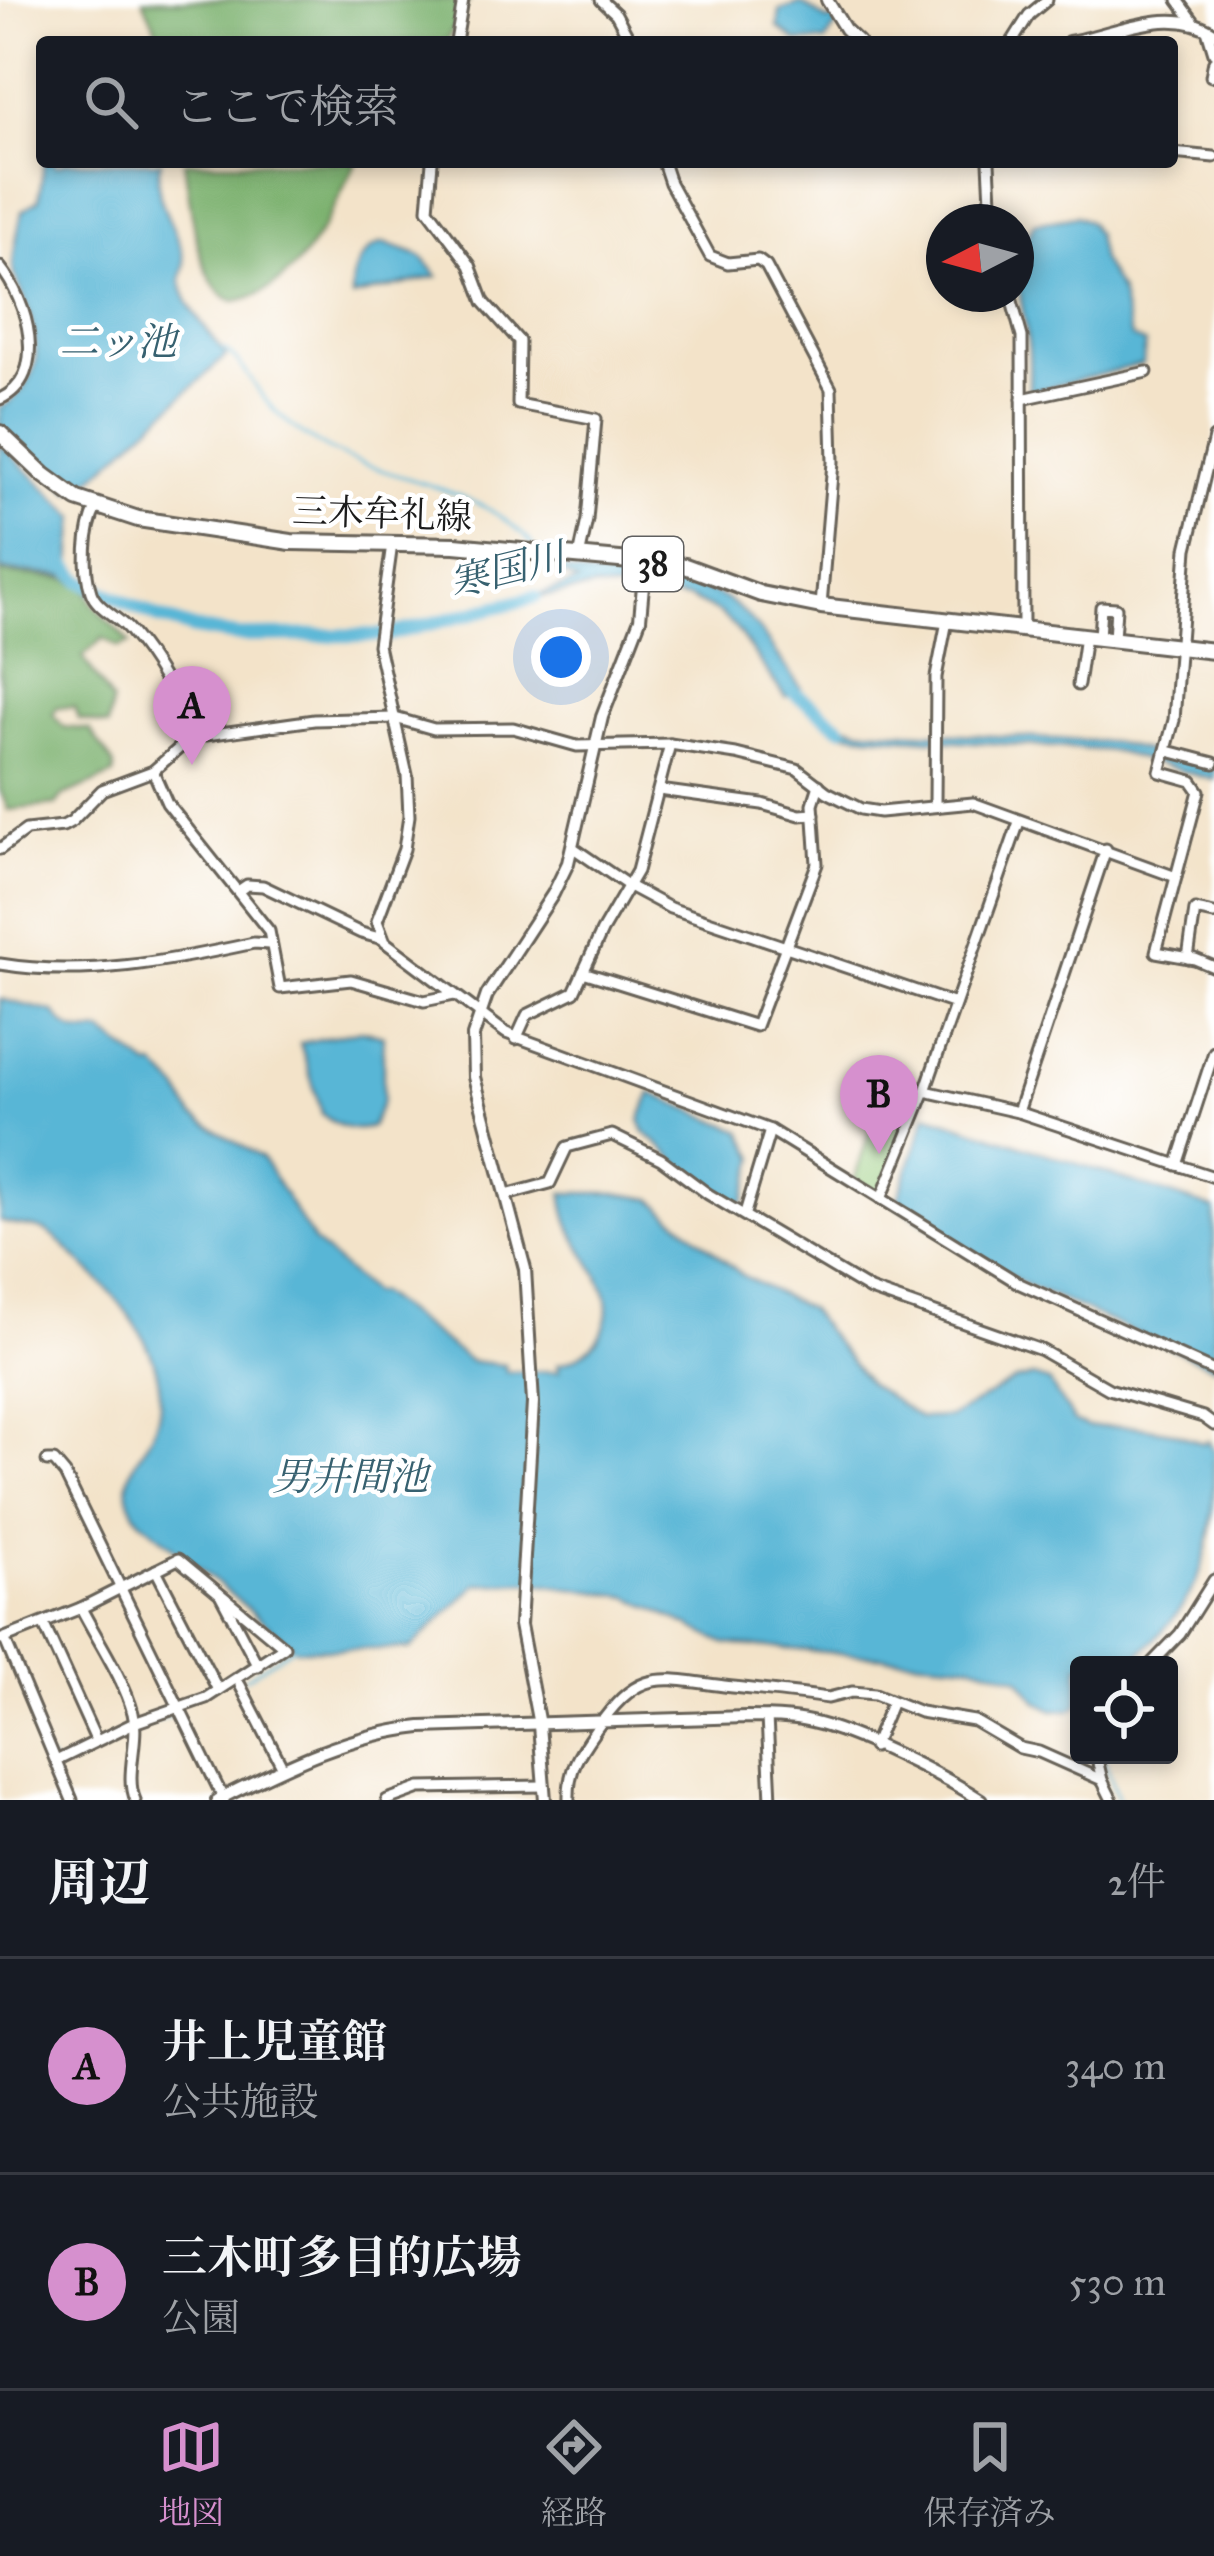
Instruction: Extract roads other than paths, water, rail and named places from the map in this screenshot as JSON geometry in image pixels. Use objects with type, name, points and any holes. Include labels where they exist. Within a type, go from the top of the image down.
[{"type":"main road","name":"三木牟礼線","points":[[0,433],[44,475],[92,507],[138,519],[291,542],[455,545],[645,570],[685,566],[761,594],[821,606],[1214,651]]},
{"type":"street","points":[[457,36],[463,0]]},
{"type":"street","points":[[601,0],[616,14],[628,36]]},
{"type":"street","points":[[827,0],[853,36]]},
{"type":"street","points":[[1016,36],[1029,15],[1047,0]]},
{"type":"street","points":[[1178,0],[1205,28],[1214,57],[1211,76]]},
{"type":"street","points":[[1096,36],[1164,20],[1205,28]]},
{"type":"street","points":[[1178,154],[1214,157]]},
{"type":"street","points":[[431,168],[428,208],[470,265],[484,302],[519,340],[518,404],[596,419],[578,558]]},
{"type":"street","points":[[665,168],[710,256],[728,262],[758,260],[766,266],[831,389],[834,444],[821,606]]},
{"type":"street","points":[[989,168],[991,204]]},
{"type":"street","points":[[0,267],[15,287],[28,342],[28,370],[11,394],[0,399]]},
{"type":"street","points":[[1015,312],[1022,337],[1023,629]]},
{"type":"street","points":[[1022,399],[1147,372]]},
{"type":"street","points":[[1214,438],[1187,549],[1174,721],[1160,772],[1192,782],[1199,791],[1156,952],[1214,967]]},
{"type":"street","points":[[92,507],[88,540],[93,598],[134,635],[158,669],[192,736]]},
{"type":"street","points":[[383,939],[377,921],[404,849],[409,816],[407,775],[378,645],[392,544]]},
{"type":"street","points":[[387,1800],[420,1788],[544,1793],[539,1725],[521,1643],[519,1601],[532,1437],[533,1363],[525,1269],[474,1077],[472,1036],[478,1013],[553,894],[572,847],[609,696],[633,640],[645,570]]},
{"type":"street","points":[[935,804],[938,663],[947,621]]},
{"type":"street","points":[[1078,685],[1099,637]]},
{"type":"street","points":[[0,849],[26,830],[63,826],[102,790],[153,771],[192,736],[314,720],[395,718],[434,729],[513,728],[562,744],[670,744],[774,763],[797,770],[861,809],[973,803],[1176,878]]},
{"type":"street","points":[[516,1039],[527,1015],[574,992],[629,886],[670,744]]},
{"type":"street","points":[[1168,751],[1214,763]]},
{"type":"street","points":[[153,771],[167,803],[268,931],[280,988],[351,980],[424,1001],[454,995]]},
{"type":"street","points":[[583,972],[756,1026],[817,864],[814,793],[819,784]]},
{"type":"street","points":[[659,790],[814,814]]},
{"type":"street","points":[[881,1199],[925,1091],[1019,822]]},
{"type":"street","points":[[572,847],[670,908],[955,1004]]},
{"type":"street","points":[[1018,1112],[1106,849]]},
{"type":"street","points":[[238,891],[254,883],[383,939],[516,1039],[770,1130],[1019,1284],[1214,1371]]},
{"type":"street","points":[[1188,958],[1196,910],[1214,914]]},
{"type":"street","points":[[0,964],[32,970],[81,970],[269,944]]},
{"type":"street","points":[[1178,1165],[1214,1052]]},
{"type":"street","points":[[925,1091],[1018,1112],[1214,1178]]},
{"type":"street","points":[[745,1214],[770,1130]]},
{"type":"street","points":[[506,1196],[550,1183],[573,1143],[612,1135],[662,1159],[708,1194],[870,1290],[1041,1350],[1109,1388],[1214,1425]]},
{"type":"street","points":[[47,1461],[54,1461],[65,1474],[222,1799],[330,1746],[378,1732],[766,1718],[814,1723],[946,1779],[980,1800]]},
{"type":"street","points":[[56,1761],[134,1723],[182,1708],[284,1647],[178,1559],[82,1608],[3,1640],[72,1800]]},
{"type":"street","points":[[157,1570],[218,1690]]},
{"type":"street","points":[[1158,1656],[1199,1607],[1214,1580]]},
{"type":"street","points":[[219,1592],[258,1666]]},
{"type":"street","points":[[1199,1607],[1207,1606],[1214,1593]]},
{"type":"street","points":[[82,1608],[134,1715],[135,1766],[130,1790],[135,1800]]},
{"type":"street","points":[[44,1624],[96,1740]]},
{"type":"street","points":[[569,1800],[573,1764],[600,1723],[623,1697],[656,1679],[673,1676],[828,1698],[852,1692],[874,1694],[890,1703],[974,1721],[1020,1748],[1040,1751],[1102,1780]]},
{"type":"street","points":[[240,1685],[283,1768]]},
{"type":"street","points":[[873,1747],[890,1703]]},
{"type":"street","points":[[766,1718],[771,1800]]},
{"type":"street","points":[[1098,1764],[1112,1800]]},
{"type":"water","points":[[801,3],[828,21],[836,18],[839,22],[829,36],[789,36],[778,27],[780,10]]},
{"type":"water","name":"二ッ池","points":[[43,168],[160,168],[162,203],[182,251],[184,291],[226,356],[94,477],[71,492],[0,430],[0,408],[25,387],[35,362],[34,334],[13,260],[22,211],[39,199]]},
{"type":"water","points":[[1076,216],[1089,222],[1101,260],[1120,292],[1131,337],[1145,344],[1143,364],[1029,392],[1023,312],[1034,312],[1034,223]]},
{"type":"water","points":[[384,243],[421,256],[438,276],[352,297],[359,264]]},
{"type":"water","name":"二ッ池","points":[[0,444],[76,517],[66,576],[0,570]]},
{"type":"water","points":[[559,567],[589,575],[676,582],[723,597],[753,623],[801,688],[785,697],[734,626],[691,599],[593,588],[519,601],[578,582],[556,571]]},
{"type":"water","points":[[829,720],[861,729],[1113,742],[1214,769],[1214,780],[1113,751],[867,735],[845,732]]},
{"type":"water","name":"男井間池","points":[[0,999],[54,1012],[75,1031],[102,1032],[155,1066],[179,1090],[193,1116],[262,1158],[314,1242],[371,1293],[378,1293],[470,1361],[505,1365],[506,1372],[559,1371],[558,1364],[593,1344],[607,1315],[607,1298],[572,1231],[563,1193],[652,1199],[742,1275],[808,1309],[868,1383],[920,1418],[950,1417],[1016,1380],[1033,1377],[1049,1382],[1074,1421],[1088,1427],[1135,1426],[1173,1432],[1204,1444],[1208,1441],[1214,1451],[1208,1545],[1190,1593],[1137,1656],[1070,1656],[1070,1709],[1053,1710],[1037,1701],[1019,1678],[973,1664],[726,1644],[629,1597],[532,1582],[477,1584],[410,1649],[297,1649],[140,1520],[127,1490],[159,1411],[160,1389],[148,1347],[110,1292],[54,1237],[40,1229],[0,1221]]},
{"type":"water","points":[[361,1030],[383,1036],[383,1099],[372,1126],[352,1129],[322,1114],[300,1043]]},
{"type":"water","points":[[651,1093],[742,1131],[756,1158],[744,1201],[739,1204],[707,1188],[645,1132],[640,1120]]},
{"type":"water","points":[[927,1114],[1214,1209],[1214,1367],[1022,1283],[896,1204]]},
{"type":"waterway","points":[[223,349],[277,412],[310,439],[355,461],[462,496],[511,524],[533,545]]},
{"type":"waterway","name":"寒国川","points":[[57,555],[81,581],[159,618],[238,636],[387,635],[535,597]]},
{"type":"waterway","name":"寒国川","points":[[782,675],[792,691],[841,727]]},
{"type":"waterway","points":[[245,1678],[298,1644]]},
{"type":"waterway","points":[[141,1725],[171,1715]]},
{"type":"waterway","points":[[48,1759],[52,1764]]},
{"type":"waterway","points":[[1105,1764],[1119,1800]]},
{"type":"place","name":"井上児童館","points":[[192,765]]},
{"type":"place","name":"三木町多目的広場","points":[[879,1154]]}]
